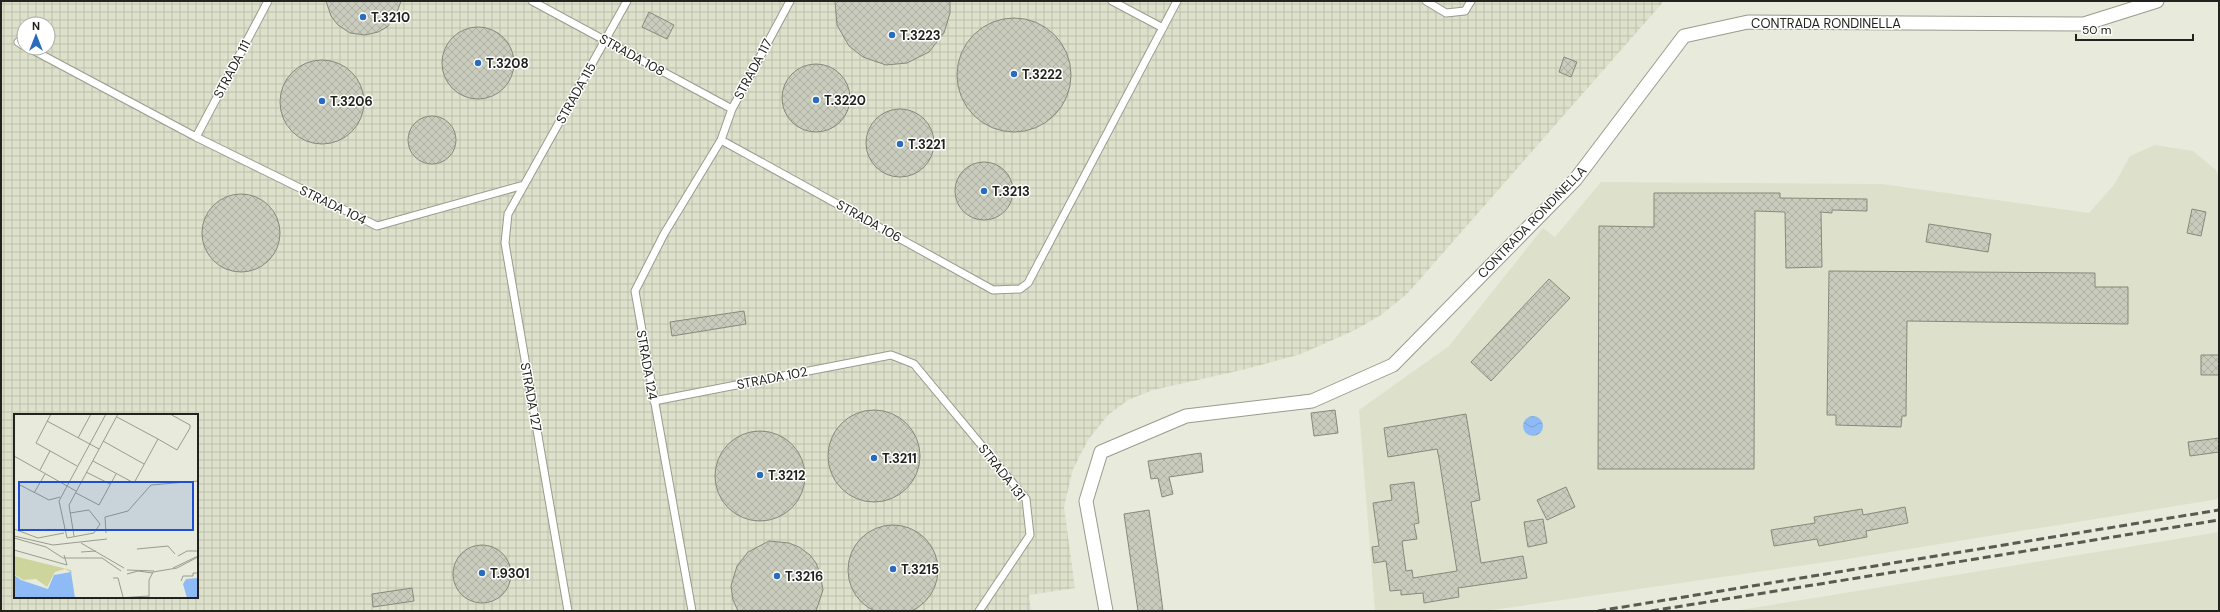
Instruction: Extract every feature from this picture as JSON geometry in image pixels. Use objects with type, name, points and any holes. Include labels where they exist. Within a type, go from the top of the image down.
[{"type":"street","name":"CONTRADA RONDINELLA","points":[[1106,611],[1086,501],[1101,452],[1186,416],[1312,401],[1394,365],[1575,180],[1684,36],[1748,22],[2084,24],[2157,1]]},
{"type":"lane","name":"STRADA 111","points":[[196,137],[268,1]]},
{"type":"lane","name":"STRADA 108","points":[[532,1],[732,109]]},
{"type":"lane","name":"STRADA 115","points":[[524,185],[627,1]]},
{"type":"lane","name":"STRADA 117","points":[[721,140],[732,109],[790,1]]},
{"type":"lane","points":[[1112,1],[1163,28],[1177,1]]},
{"type":"lane","points":[[1426,1],[1446,13],[1465,11],[1471,1]]},
{"type":"lane","name":"STRADA 106","points":[[721,140],[993,290],[1020,289],[1028,283],[1163,28]]},
{"type":"lane","name":"STRADA 104","points":[[44,56],[196,137],[377,226],[524,185]]},
{"type":"lane","name":"STRADA 124","points":[[692,611],[635,291],[664,234],[721,140]]},
{"type":"lane","name":"STRADA 127","points":[[524,185],[508,214],[505,243],[568,611]]},
{"type":"lane","name":"STRADA 102","points":[[654,401],[891,355]]},
{"type":"lane","name":"STRADA 131","points":[[891,355],[914,364],[1026,499],[1030,535],[979,611]]},
{"type":"shaded area","points":[[1,1],[1664,1],[1407,294],[1381,315],[1355,330],[1301,354],[1246,369],[1153,390],[1128,400],[1108,415],[1088,440],[1073,469],[1064,507],[1075,588],[1029,595],[1031,611],[1,611]]},
{"type":"shaded area","points":[[2155,145],[2193,151],[2216,170],[2219,178],[2219,499],[1841,560],[1485,611],[1375,611],[1359,410],[1449,346],[1543,228],[1555,237],[1601,182],[1882,184],[2089,213],[2114,185],[2130,156]]},
{"type":"shaded area","points":[[2219,532],[2219,611],[1734,611],[2189,537]]},
{"type":"water","points":[[1533,416],[1540,419],[1543,426],[1540,433],[1533,436],[1526,433],[1523,426],[1526,419]]},
{"type":"building","name":"T.3210","points":[[326,1],[401,1],[396,15],[387,27],[378,32],[365,35],[350,33],[338,25],[331,16]]},
{"type":"building","name":"T.3223","points":[[835,1],[950,1],[950,13],[944,33],[929,52],[907,63],[886,65],[863,57],[849,46],[837,25]]},
{"type":"building","points":[[649,12],[674,25],[667,39],[642,27]]},
{"type":"building","name":"T.3222","points":[[1014,18],[1036,22],[1054,35],[1067,53],[1071,75],[1067,97],[1054,115],[1036,128],[1014,132],[992,128],[974,115],[961,97],[957,75],[961,53],[974,35],[992,22]]},
{"type":"building","name":"T.3208","points":[[478,27],[492,30],[504,37],[511,49],[514,63],[511,77],[504,89],[492,96],[478,99],[464,96],[452,89],[445,77],[442,63],[445,49],[452,37],[464,30]]},
{"type":"building","points":[[1564,57],[1577,62],[1571,77],[1559,72]]},
{"type":"building","name":"T.3206","points":[[322,60],[338,63],[352,72],[361,86],[364,102],[361,118],[352,132],[338,141],[322,144],[306,141],[292,132],[283,118],[280,102],[283,86],[292,72],[306,63]]},
{"type":"building","name":"T.3220","points":[[809,64],[823,64],[835,69],[845,79],[850,91],[850,105],[845,117],[835,127],[823,132],[809,132],[797,127],[787,117],[782,105],[782,91],[787,79],[797,69]]},
{"type":"building","name":"T.3221","points":[[893,109],[907,109],[919,115],[928,124],[934,136],[932,156],[924,167],[913,175],[907,177],[893,177],[887,175],[876,167],[868,156],[866,150],[866,136],[868,130],[876,119],[887,111]]},
{"type":"building","points":[[432,116],[441,118],[449,123],[454,131],[456,140],[454,149],[449,157],[441,162],[432,164],[423,162],[415,157],[410,149],[408,140],[410,131],[415,123],[423,118]]},
{"type":"building","name":"T.3213","points":[[978,162],[990,162],[1005,170],[1013,185],[1013,197],[1005,212],[990,220],[978,220],[963,212],[955,197],[955,185],[963,170]]},
{"type":"building","points":[[1654,193],[1780,193],[1780,198],[1867,199],[1867,211],[1832,210],[1832,213],[1821,212],[1822,267],[1786,268],[1785,212],[1755,211],[1754,469],[1598,469],[1599,226],[1654,227]]},
{"type":"building","points":[[233,194],[249,194],[263,200],[274,211],[280,225],[280,241],[274,255],[263,266],[249,272],[233,272],[219,266],[208,255],[202,241],[202,225],[208,211],[219,200]]},
{"type":"building","points":[[2192,209],[2206,212],[2201,236],[2187,233]]},
{"type":"building","points":[[1929,224],[1991,234],[1988,252],[1926,242]]},
{"type":"building","points":[[1829,271],[2095,273],[2095,287],[2128,287],[2128,324],[1907,321],[1906,416],[1902,416],[1901,427],[1836,425],[1836,415],[1827,415]]},
{"type":"building","points":[[1549,279],[1570,298],[1491,381],[1471,362]]},
{"type":"building","points":[[744,311],[746,324],[672,336],[670,322]]},
{"type":"building","points":[[2201,355],[2219,355],[2219,375],[2201,375]]},
{"type":"building","name":"T.3211","points":[[874,410],[883,411],[900,418],[912,430],[919,447],[919,465],[912,482],[900,494],[883,501],[874,502],[865,501],[848,494],[836,482],[829,465],[828,456],[829,447],[836,430],[848,418],[865,411]]},
{"type":"building","points":[[1335,410],[1338,433],[1314,436],[1311,413]]},
{"type":"building","points":[[1466,414],[1480,500],[1471,502],[1481,563],[1523,556],[1527,578],[1458,588],[1459,597],[1424,603],[1423,593],[1401,595],[1401,590],[1390,591],[1386,561],[1374,563],[1372,547],[1379,546],[1373,503],[1392,500],[1390,485],[1414,482],[1419,523],[1414,524],[1417,539],[1402,541],[1406,571],[1412,570],[1413,578],[1457,571],[1437,449],[1388,457],[1384,428]]},
{"type":"building","name":"T.3212","points":[[760,431],[777,434],[792,444],[802,459],[805,476],[802,493],[792,508],[777,518],[760,521],[743,518],[728,508],[718,493],[715,476],[718,459],[728,444],[743,434]]},
{"type":"building","points":[[2219,438],[2219,452],[2190,456],[2188,442]]},
{"type":"building","points":[[1201,453],[1203,472],[1169,477],[1173,494],[1162,497],[1158,478],[1151,479],[1148,461]]},
{"type":"building","points":[[1566,487],[1575,507],[1547,520],[1537,500]]},
{"type":"building","points":[[1905,507],[1908,523],[1866,531],[1867,537],[1819,546],[1817,539],[1774,546],[1771,530],[1815,523],[1814,517],[1862,509],[1863,515]]},
{"type":"building","points":[[1149,510],[1163,611],[1138,611],[1124,514]]},
{"type":"building","points":[[1543,519],[1547,543],[1528,547],[1524,522]]},
{"type":"building","name":"T.3215","points":[[893,525],[910,528],[925,538],[935,553],[938,570],[935,587],[925,602],[910,612],[876,612],[861,602],[851,587],[848,570],[851,553],[861,538],[876,528]]},
{"type":"building","name":"T.3216","points":[[769,541],[789,543],[799,547],[810,555],[816,563],[820,573],[823,590],[816,611],[738,611],[733,600],[731,586],[737,566],[748,552]]},
{"type":"building","name":"T.9301","points":[[482,545],[493,547],[506,558],[509,563],[511,574],[509,585],[498,598],[493,601],[482,603],[471,601],[458,590],[455,585],[453,574],[455,563],[466,550],[471,547]]},
{"type":"building","points":[[412,588],[414,601],[373,607],[372,594]]},
{"type":"railway","points":[[1598,611],[2219,510]]},
{"type":"railway","points":[[1651,611],[2219,520]]},
{"type":"place","name":"T.3210","points":[[363,17]]},
{"type":"place","name":"T.3223","points":[[892,35]]},
{"type":"place","name":"T.3208","points":[[478,63]]},
{"type":"place","name":"T.3222","points":[[1014,74]]},
{"type":"place","name":"T.3220","points":[[816,100]]},
{"type":"place","name":"T.3206","points":[[322,101]]},
{"type":"place","name":"T.3221","points":[[900,144]]},
{"type":"place","name":"T.3213","points":[[984,191]]},
{"type":"place","name":"T.3211","points":[[874,458]]},
{"type":"place","name":"T.3212","points":[[760,475]]},
{"type":"place","name":"T.3215","points":[[893,569]]},
{"type":"place","name":"T.9301","points":[[482,573]]},
{"type":"place","name":"T.3216","points":[[777,576]]}]
